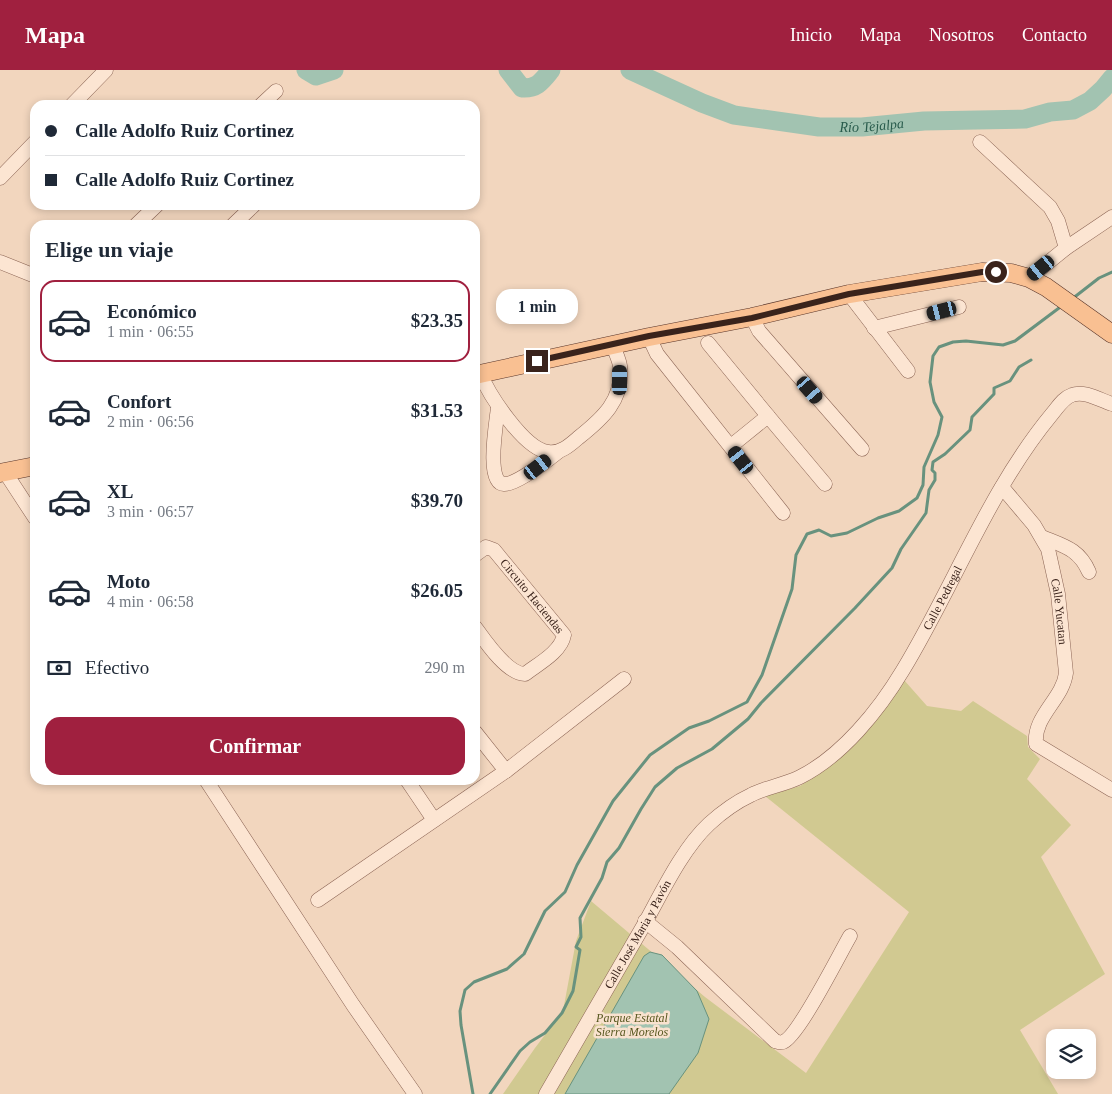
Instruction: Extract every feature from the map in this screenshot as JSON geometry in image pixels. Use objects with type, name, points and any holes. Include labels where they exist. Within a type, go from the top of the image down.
[{"type":"main road","points":[[480,374],[649,336],[752,318],[849,294],[982,272],[1011,273],[1029,278],[1046,287],[1112,334]]},
{"type":"main road","points":[[3,473],[30,467]]},
{"type":"street","points":[[77,100],[106,70]]},
{"type":"street","points":[[266,100],[276,91]]},
{"type":"street","points":[[980,142],[1050,207],[1058,221],[1066,248]]},
{"type":"street","points":[[0,178],[30,147]]},
{"type":"street","points":[[141,220],[152,210]]},
{"type":"street","points":[[238,220],[249,210]]},
{"type":"street","points":[[1029,278],[1066,248],[1112,216]]},
{"type":"street","points":[[0,262],[30,274]]},
{"type":"street","points":[[849,294],[908,371]]},
{"type":"street","points":[[874,328],[959,307]]},
{"type":"street","points":[[752,318],[759,331],[862,449]]},
{"type":"street","points":[[649,336],[657,354],[783,513]]},
{"type":"street","points":[[708,343],[824,484]]},
{"type":"street","points":[[498,407],[494,464],[496,477],[501,484],[506,485],[538,467],[602,420],[612,405],[620,380],[620,366],[613,344]]},
{"type":"street","points":[[480,377],[498,407],[514,427],[536,447],[547,452],[558,452]]},
{"type":"street","name":"Calle Pedregal","points":[[751,794],[798,778],[823,764],[851,738],[876,708],[902,671],[1002,487],[1025,449],[1065,399],[1078,393],[1112,404]]},
{"type":"street","points":[[730,446],[768,416]]},
{"type":"street","points":[[3,473],[30,511]]},
{"type":"street","name":"Calle Yucatan","points":[[1002,487],[1042,537],[1048,549],[1058,594],[1066,673],[1063,688],[1044,715],[1036,735],[1036,744],[1112,790]]},
{"type":"street","points":[[1042,537],[1072,550],[1083,560],[1089,572]]},
{"type":"street","name":"Circuito Haciendas","points":[[480,551],[486,547],[494,550],[564,635],[563,641],[556,650],[525,674],[519,674],[509,669],[480,636]]},
{"type":"street","points":[[318,900],[506,771],[624,679]]},
{"type":"street","points":[[480,738],[506,771]]},
{"type":"street","points":[[209,785],[353,1005],[415,1094]]},
{"type":"street","points":[[410,785],[434,820]]},
{"type":"street","name":"Calle José Maria y Pavón","points":[[546,1094],[693,842],[708,825],[751,794]]},
{"type":"street","points":[[646,921],[780,1042],[784,1042],[790,1037],[806,1014],[821,991],[850,936]]},
{"type":"green space","name":"Parque Estatal Sierra Morelos","points":[[904,680],[927,706],[961,711],[973,701],[1027,736],[1028,747],[1040,759],[1027,779],[1071,825],[1041,857],[1105,974],[1020,1030],[1046,1074],[1046,1079],[1049,1079],[1058,1094],[503,1094],[563,1011],[576,941],[591,901],[705,997],[806,1073],[909,912],[765,796],[800,786],[831,765],[865,733]]},
{"type":"shaded area","points":[[650,952],[662,955],[697,991],[709,1019],[698,1053],[669,1094],[565,1094],[644,956]]},
{"type":"waterway","name":"Río Tejalpa","points":[[306,70],[316,76],[334,70]]},
{"type":"waterway","name":"Río Tejalpa","points":[[508,70],[522,88],[535,86],[551,70]]},
{"type":"waterway","name":"Río Tejalpa","points":[[630,70],[702,103],[734,115],[819,127],[862,127],[924,121],[1025,119],[1050,112],[1073,110],[1090,101],[1112,78]]},
{"type":"waterway","points":[[1072,299],[1099,278],[1112,272]]},
{"type":"waterway","points":[[473,1094],[461,1025],[460,1011],[465,990],[474,982],[507,969],[524,954],[545,911],[565,892],[577,865],[613,801],[650,755],[689,728],[709,721],[747,702],[762,675],[792,589],[796,555],[807,534],[819,530],[831,536],[847,533],[878,518],[899,511],[917,498],[923,485],[924,467],[938,435],[942,417],[934,402],[930,382],[933,356],[939,347],[953,342],[966,341],[1003,345],[1015,341],[1063,305]]},
{"type":"waterway","points":[[490,1094],[520,1051],[545,1033],[562,1013],[573,991],[580,950],[576,947],[581,937],[580,918],[602,878],[607,862],[619,848],[655,787],[677,768],[712,749],[748,719],[761,703],[892,568],[901,549],[926,513],[929,490],[935,480],[935,473],[932,470],[933,462],[945,454],[970,430],[972,417],[994,394],[994,388],[1010,381],[1019,367],[1031,360]]},
{"type":"route","points":[[537,361],[649,336],[752,318],[849,294],[982,272],[996,272]]}]
